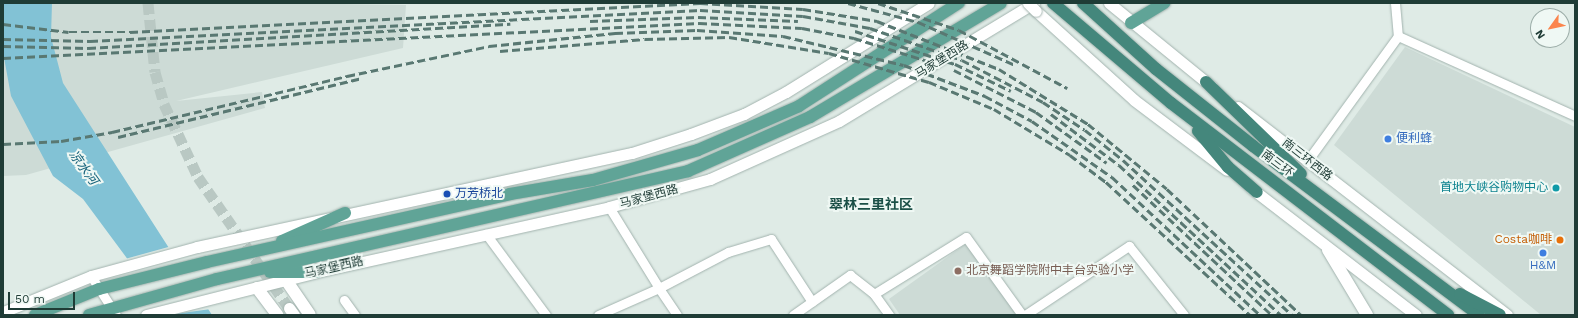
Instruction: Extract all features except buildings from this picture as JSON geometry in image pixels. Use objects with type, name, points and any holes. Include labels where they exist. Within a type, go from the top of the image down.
[{"type":"highway","name":"南三环","points":[[1053,3],[1171,103],[1448,315]]},
{"type":"highway","name":"南三环","points":[[1083,3],[1156,69],[1343,213],[1479,315]]},
{"type":"highway","points":[[1206,82],[1343,213]]},
{"type":"highway","points":[[1171,103],[1228,167],[1257,192]]},
{"type":"highway","points":[[1423,273],[1500,315]]},
{"type":"main road","points":[[35,315],[99,289],[121,285],[207,262],[255,253],[510,194],[594,180],[698,150],[799,106],[959,3]]},
{"type":"main road","name":"马家堡西路","points":[[89,315],[113,311],[131,301],[217,279],[688,171],[824,110],[1002,3]]},
{"type":"main road","points":[[1131,23],[1164,3]]},
{"type":"main road","points":[[255,253],[345,213]]},
{"type":"main road","points":[[1328,250],[1367,315]]},
{"type":"main road","points":[[246,273],[317,272]]},
{"type":"main road","points":[[286,280],[310,315]]},
{"type":"main road","points":[[257,288],[277,315]]},
{"type":"street","points":[[3,312],[91,276],[197,247],[345,213],[632,153],[691,134],[744,114],[786,92],[929,3]]},
{"type":"street","name":"南三环西路","points":[[1109,3],[1131,23],[1206,82],[1507,315]]},
{"type":"street","points":[[1308,160],[1398,36],[1395,3]]},
{"type":"street","points":[[1033,6],[1134,100],[1257,192],[1328,250],[1416,315]]},
{"type":"street","name":"马家堡西路","points":[[146,315],[317,272],[609,207],[710,178],[813,135],[1033,6]]},
{"type":"street","points":[[1398,36],[1575,116]]},
{"type":"street","points":[[609,207],[677,315]]},
{"type":"street","points":[[486,234],[546,315]]},
{"type":"street","points":[[874,294],[966,237],[1023,315],[1129,246],[1184,315]]},
{"type":"street","points":[[598,315],[659,288],[728,252],[771,239],[812,302]]},
{"type":"street","points":[[793,315],[850,275],[874,294],[889,315]]},
{"type":"street","points":[[91,276],[113,311]]},
{"type":"street","points":[[344,300],[355,315]]},
{"type":"shaded area","points":[[3,3],[280,3],[406,5],[403,48],[176,101],[262,92],[265,108],[26,175],[3,176]]},
{"type":"shaded area","points":[[1405,47],[1575,127],[1575,315],[1541,315],[1334,145]]},
{"type":"shaded area","name":"北京舞蹈学院附中丰台实验小学","points":[[967,243],[1019,315],[900,315],[889,299]]},
{"type":"water","name":"凉水河","points":[[3,3],[52,3],[51,37],[63,83],[212,315],[169,315],[83,199],[53,176],[11,96],[3,52]]},
{"type":"pier","points":[[172,246],[211,309],[167,315],[125,259]]},
{"type":"tunnel","points":[[148,3],[155,72],[164,104],[198,177],[289,308]]},
{"type":"railway","points":[[3,24],[69,32],[130,32],[700,3],[803,9],[877,21],[999,69],[1088,124],[1167,189],[1301,315]]},
{"type":"railway","points":[[848,3],[918,22],[1015,65]]},
{"type":"railway","points":[[878,3],[959,30],[1067,88]]},
{"type":"railway","points":[[3,39],[90,41],[700,10],[803,16],[870,28],[962,60],[1043,102],[1085,130],[1123,160],[1292,315]]},
{"type":"railway","points":[[590,21],[698,17],[798,21]]},
{"type":"railway","points":[[3,58],[699,23],[802,28],[854,38],[931,62]]},
{"type":"railway","points":[[3,46],[88,48],[510,24]]},
{"type":"railway","points":[[3,144],[61,141],[112,132],[347,76],[489,46],[615,33],[697,30],[783,36],[904,65],[985,96],[1032,121],[1112,177],[1260,315]]},
{"type":"railway","points":[[855,31],[955,64],[1011,91]]},
{"type":"railway","points":[[500,51],[645,39],[729,37],[829,53],[929,82],[994,109],[1070,155],[1106,182],[1250,315]]},
{"type":"railway","points":[[954,70],[1036,112],[1107,163]]},
{"type":"railway","points":[[118,137],[361,78]]},
{"type":"railway","points":[[1051,114],[1119,165],[1281,315]]},
{"type":"railway","points":[[1133,185],[1272,315]]},
{"type":"place","name":"便利蜂","points":[[1388,139]]},
{"type":"place","name":"首地大峡谷购物中心","points":[[1556,188]]},
{"type":"place","name":"万芳桥北","points":[[447,194]]},
{"type":"place","name":"Costa咖啡","points":[[1560,240]]},
{"type":"place","name":"H&M","points":[[1543,253]]},
{"type":"place","name":"北京舞蹈学院附中丰台实验小学","points":[[958,271]]},
{"type":"district","name":"翠林三里社区","points":[[871,204]]}]
